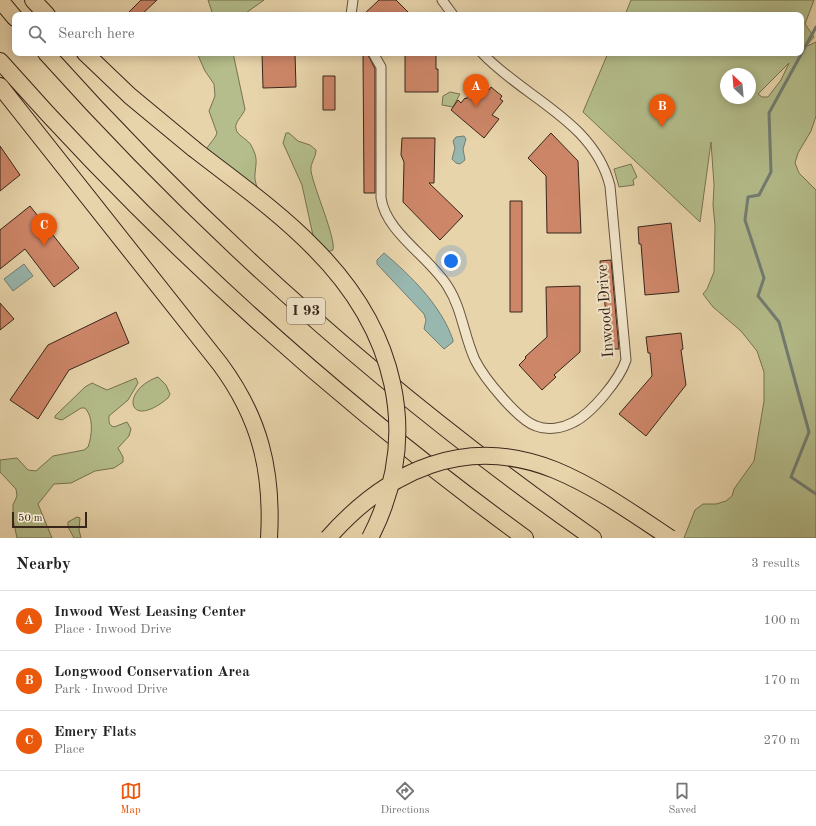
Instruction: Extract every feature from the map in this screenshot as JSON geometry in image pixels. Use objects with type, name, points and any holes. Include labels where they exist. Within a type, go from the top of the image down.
[{"type":"highway","points":[[0,0],[12,14]]},
{"type":"highway","points":[[33,0],[44,12]]},
{"type":"highway","name":"I 93","points":[[49,56],[160,174],[290,297],[371,368],[455,436],[593,538]]},
{"type":"highway","points":[[88,56],[130,96],[290,225],[314,248],[348,288],[363,309],[378,338],[388,364],[395,395],[397,420],[397,447],[392,478],[370,538]]},
{"type":"highway","name":"I 93","points":[[0,61],[71,139],[131,201],[263,327],[401,444],[525,538]]},
{"type":"highway","points":[[0,86],[216,358],[240,392],[256,426],[263,451],[269,493],[269,538]]},
{"type":"highway","points":[[328,538],[359,506],[385,486],[402,476],[426,466],[450,460],[489,457],[507,458],[536,464],[566,475],[670,538]]},
{"type":"street","points":[[351,12],[353,0]]},
{"type":"street","points":[[442,0],[451,12]]},
{"type":"street","name":"Inwood Drive","points":[[375,56],[381,67],[381,198],[384,211],[393,225],[442,277],[453,295],[459,309],[470,348],[490,386],[535,426],[555,428],[573,423],[586,414],[615,380],[626,360],[610,186],[600,159],[584,137],[555,112],[506,77],[485,56]]},
{"type":"green space","points":[[208,0],[264,0],[247,12],[212,12]]},
{"type":"green space","points":[[631,0],[814,0],[805,24],[814,37],[805,47],[816,42],[816,116],[811,131],[798,153],[795,163],[799,173],[816,190],[816,538],[684,538],[695,510],[703,504],[716,504],[726,501],[732,496],[734,489],[754,461],[764,401],[764,372],[757,351],[741,331],[713,307],[703,294],[707,289],[714,272],[715,226],[711,142],[700,222],[583,112],[607,56],[804,56],[804,12],[626,12]],"holes":[[[789,63],[781,80],[768,97],[762,97],[758,94]]]},
{"type":"green space","points":[[198,56],[234,56],[245,109],[237,121],[236,129],[239,134],[251,144],[254,151],[256,160],[255,179],[260,195],[205,153],[217,133],[209,111],[215,96],[214,84],[205,71]]},
{"type":"green space","points":[[450,92],[460,94],[453,107],[442,105],[443,96]]},
{"type":"green space","points":[[286,133],[289,133],[298,141],[310,145],[316,150],[311,165],[311,171],[328,224],[333,250],[327,252],[314,240],[302,185],[283,143]]},
{"type":"green space","points":[[631,164],[637,177],[633,180],[634,185],[619,187],[614,169]]},
{"type":"green space","points":[[158,377],[166,385],[170,394],[168,398],[154,407],[144,411],[137,410],[133,405],[134,398],[138,391],[146,383]]},
{"type":"green space","points":[[136,378],[138,383],[128,400],[109,416],[109,423],[112,426],[114,427],[127,422],[131,429],[129,436],[118,448],[123,457],[123,462],[114,468],[95,471],[71,483],[54,484],[38,504],[52,538],[17,538],[13,519],[13,505],[17,496],[16,489],[0,472],[0,460],[17,458],[28,470],[36,471],[53,456],[84,450],[88,447],[91,427],[90,417],[85,408],[81,408],[62,420],[55,418],[55,416],[85,387],[92,383],[107,390]]},
{"type":"green space","points":[[77,517],[80,518],[79,530],[81,538],[74,538],[68,527],[68,522]]},
{"type":"water","points":[[464,136],[466,139],[463,149],[465,160],[460,164],[456,163],[452,159],[455,148],[453,141],[456,137]]},
{"type":"water","points":[[384,253],[415,281],[441,315],[453,340],[453,342],[444,349],[424,329],[426,320],[424,314],[377,264],[377,260]]},
{"type":"water","points":[[24,264],[33,276],[13,291],[4,279]]},
{"type":"building","points":[[141,0],[157,0],[144,12],[129,12]]},
{"type":"building","points":[[379,0],[396,0],[408,12],[366,12]]},
{"type":"building","points":[[262,56],[295,56],[296,87],[263,88]]},
{"type":"building","points":[[363,56],[368,56],[375,69],[375,193],[364,193]]},
{"type":"building","points":[[405,56],[436,56],[436,69],[438,69],[438,92],[405,92]]},
{"type":"building","points":[[323,76],[335,76],[335,110],[323,110]]},
{"type":"building","points":[[479,83],[489,90],[491,87],[502,96],[500,99],[503,101],[492,115],[499,119],[484,138],[451,110],[458,100],[461,103],[465,98],[466,99],[475,85],[477,87]]},
{"type":"building","points":[[551,133],[578,161],[581,233],[547,233],[546,176],[528,158]]},
{"type":"building","points":[[402,138],[435,138],[434,183],[429,183],[463,216],[440,240],[403,202],[404,162],[401,155]]},
{"type":"building","points":[[0,146],[20,175],[0,191]]},
{"type":"building","points":[[510,201],[522,201],[522,312],[510,312]]},
{"type":"building","points":[[30,206],[79,268],[54,287],[25,249],[0,269],[0,230]]},
{"type":"building","points":[[671,223],[679,292],[645,295],[641,244],[639,244],[638,227]]},
{"type":"building","points":[[611,260],[619,349],[610,349],[600,261]]},
{"type":"building","points":[[580,286],[580,352],[554,375],[556,377],[542,390],[519,365],[526,358],[525,357],[547,337],[546,287]]},
{"type":"building","points":[[0,303],[14,319],[0,330]]},
{"type":"building","points":[[116,312],[129,343],[69,370],[38,419],[10,400],[48,345]]},
{"type":"building","points":[[681,333],[683,349],[681,350],[686,385],[646,436],[619,414],[652,376],[650,353],[648,353],[646,337]]},
{"type":"waterway","points":[[804,49],[816,27]]},
{"type":"waterway","points":[[800,56],[769,113],[771,172],[759,195],[748,197],[745,220],[764,278],[758,296],[779,322],[809,432],[791,477],[816,494]]},
{"type":"place","name":"Inwood West Leasing Center","points":[[476,107]]},
{"type":"place","name":"Longwood Conservation Area","points":[[662,127]]},
{"type":"place","name":"Emery Flats","points":[[44,246]]}]
